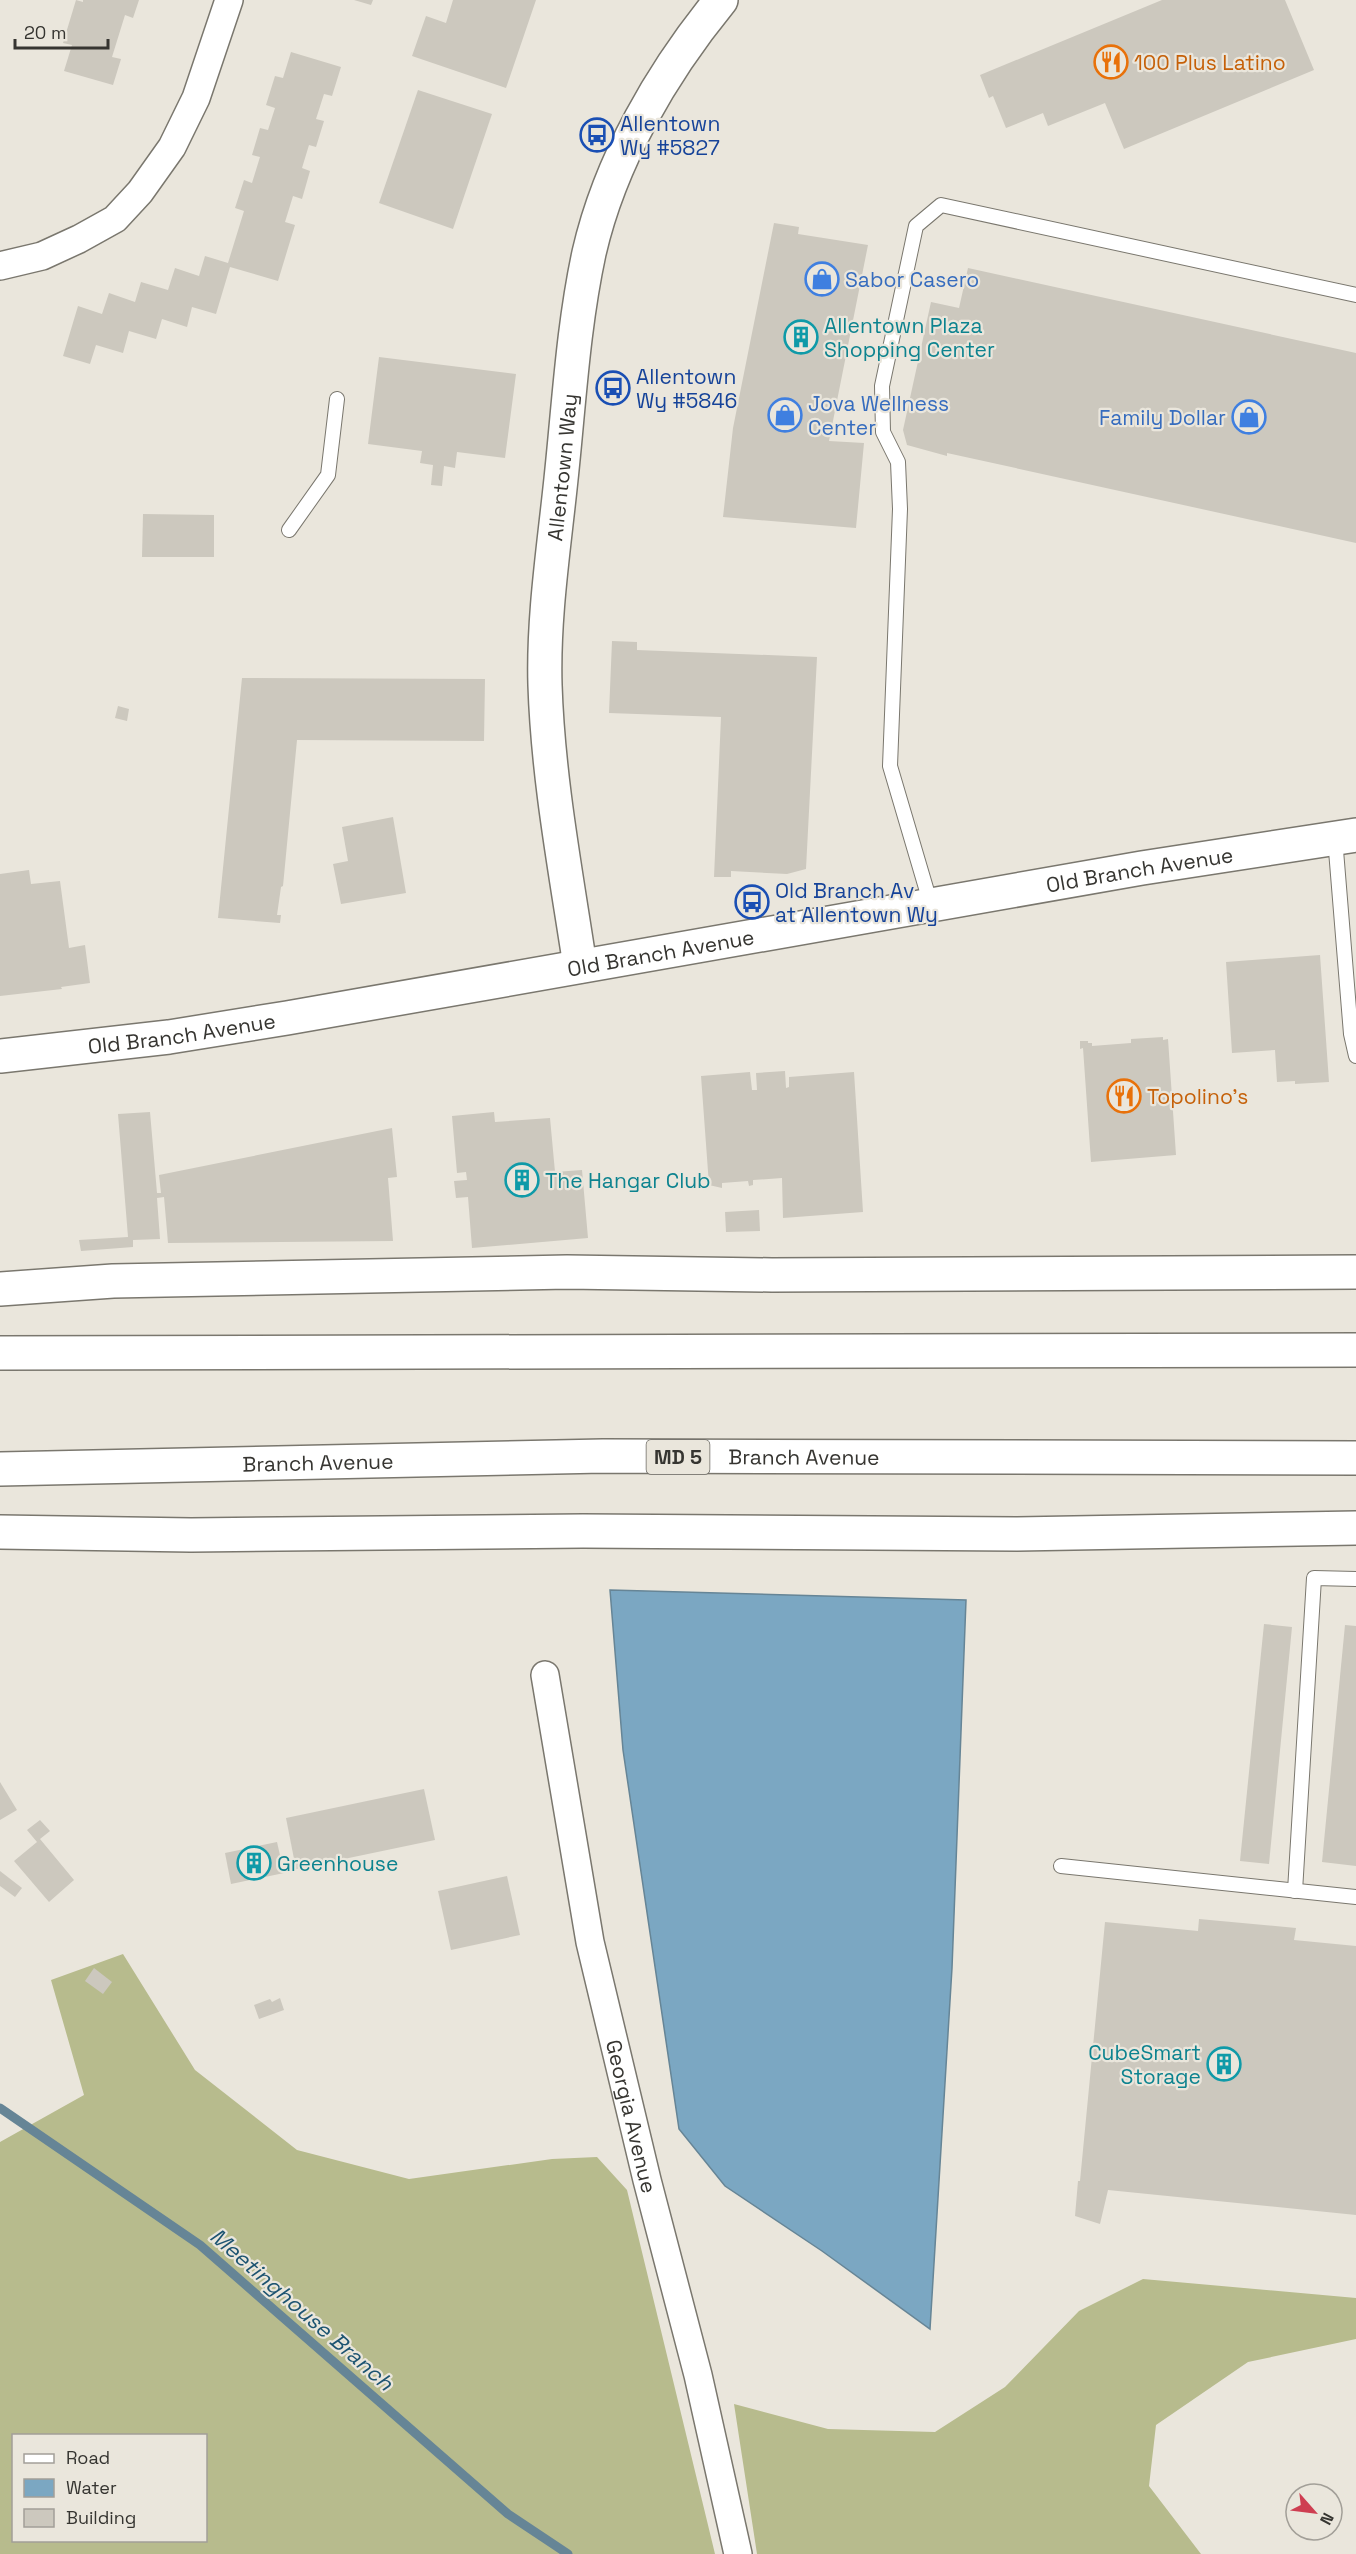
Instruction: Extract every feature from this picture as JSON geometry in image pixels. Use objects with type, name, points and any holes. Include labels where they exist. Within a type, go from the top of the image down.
[{"type":"main road","name":"Allentown Way","points":[[580,966],[551,771],[545,685],[546,630],[578,317],[590,251],[610,188],[635,133],[669,72],[697,30],[721,0]]},
{"type":"main road","name":"Old Branch Avenue","points":[[0,1056],[193,1033],[414,997],[1142,868],[1346,836]]},
{"type":"main road","points":[[0,1289],[113,1281],[567,1272],[772,1275],[1356,1272]]},
{"type":"main road","points":[[0,1353],[1356,1350]]},
{"type":"main road","name":"Branch Avenue","points":[[0,1469],[603,1456],[1356,1458]]},
{"type":"main road","points":[[0,1532],[191,1535],[583,1531],[1017,1534],[1356,1528]]},
{"type":"street","points":[[0,266],[42,256],[79,239],[115,219],[140,192],[172,147],[196,98],[229,0]]},
{"type":"street","name":"Georgia Avenue","points":[[545,1675],[590,1942],[647,2180],[698,2375],[738,2554]]},
{"type":"lane","points":[[931,905],[890,766],[900,509],[898,462],[883,432],[882,409],[882,386],[916,226],[941,204],[1356,295]]},
{"type":"lane","points":[[289,530],[328,475],[338,399]]},
{"type":"lane","points":[[1346,836],[1351,1034],[1356,1056]]},
{"type":"lane","points":[[1295,1891],[1314,1578],[1356,1579]]},
{"type":"lane","points":[[1061,1866],[1356,1897]]},
{"type":"green space","points":[[123,1954],[195,2070],[297,2150],[409,2179],[552,2159],[597,2157],[627,2190],[715,2554],[0,2554],[0,2142],[84,2095],[51,1980]]},
{"type":"green space","points":[[1143,2279],[1356,2298],[1356,2339],[1248,2362],[1156,2425],[1149,2486],[1201,2554],[757,2554],[734,2404],[828,2429],[935,2432],[1005,2387],[1079,2311]]},
{"type":"water","points":[[610,1590],[966,1600],[952,1968],[930,2329],[822,2251],[725,2186],[679,2129],[623,1750]]},
{"type":"building","points":[[76,0],[83,2],[83,0],[139,0],[133,18],[125,15],[112,57],[121,59],[113,85],[64,71],[72,45],[63,43]]},
{"type":"building","points":[[354,0],[373,0],[371,5]]},
{"type":"building","points":[[453,0],[536,0],[506,88],[412,56],[426,16],[446,23]]},
{"type":"building","points":[[1162,0],[1285,0],[1314,70],[1124,149],[1105,103],[1048,126],[1043,113],[1006,128],[993,96],[989,98],[980,75]]},
{"type":"building","points":[[291,52],[341,67],[332,96],[324,94],[316,119],[324,121],[316,147],[309,145],[302,168],[310,171],[302,199],[293,196],[285,222],[295,225],[278,281],[230,267],[216,314],[192,307],[187,327],[162,319],[156,339],[129,331],[123,353],[96,345],[90,364],[63,356],[78,306],[102,314],[109,293],[135,302],[141,282],[168,290],[175,268],[199,276],[205,256],[228,263],[244,211],[235,208],[244,180],[252,183],[260,157],[252,155],[260,128],[268,130],[275,108],[266,105],[275,76],[283,78]]},
{"type":"building","points":[[418,90],[492,114],[453,229],[379,203]]},
{"type":"building","name":"Allentown Plaza Shopping Center","points":[[774,223],[799,227],[798,234],[868,245],[829,441],[864,443],[856,528],[723,517],[733,428]]},
{"type":"building","points":[[968,268],[1356,353],[1356,543],[947,453],[947,456],[907,445],[903,430],[931,302],[959,308]]},
{"type":"building","points":[[379,357],[516,374],[505,458],[457,452],[455,468],[444,466],[442,486],[431,485],[433,465],[420,463],[422,451],[368,444]]},
{"type":"building","points":[[143,514],[214,515],[214,557],[142,557]]},
{"type":"building","points":[[612,641],[637,642],[637,650],[817,657],[806,869],[787,874],[731,871],[731,877],[714,877],[721,717],[609,713]]},
{"type":"building","points":[[242,678],[485,679],[484,741],[297,740],[283,886],[277,915],[281,915],[280,923],[218,918]]},
{"type":"building","points":[[118,706],[129,709],[127,721],[115,718]]},
{"type":"building","points":[[393,817],[406,893],[341,904],[333,864],[348,861],[342,827]]},
{"type":"building","points":[[29,870],[31,884],[60,881],[69,948],[85,945],[90,983],[61,987],[62,989],[0,996],[0,874]]},
{"type":"building","points":[[764,889],[765,894],[747,897],[746,892]]},
{"type":"building","points":[[1320,955],[1329,1082],[1295,1084],[1295,1081],[1277,1082],[1275,1050],[1232,1053],[1226,962]]},
{"type":"building","points":[[1163,1037],[1163,1040],[1168,1039],[1176,1155],[1091,1162],[1083,1048],[1080,1049],[1080,1041],[1088,1041],[1092,1043],[1092,1046],[1131,1043],[1131,1039]]},
{"type":"building","points":[[785,1071],[786,1088],[789,1087],[789,1077],[854,1072],[863,1212],[783,1218],[782,1178],[753,1180],[753,1185],[749,1186],[748,1181],[722,1183],[722,1188],[709,1185],[701,1076],[750,1072],[752,1090],[757,1090],[756,1073]]},
{"type":"building","points":[[150,1112],[157,1193],[161,1193],[159,1175],[392,1128],[397,1177],[388,1178],[393,1241],[168,1243],[164,1197],[157,1198],[160,1239],[133,1240],[133,1247],[81,1251],[79,1240],[128,1237],[118,1114]]},
{"type":"building","name":"The Hangar Club","points":[[494,1112],[495,1122],[550,1118],[555,1172],[582,1170],[588,1238],[472,1248],[468,1197],[456,1198],[454,1181],[467,1180],[466,1172],[457,1173],[452,1116]]},
{"type":"building","points":[[759,1210],[760,1231],[726,1232],[725,1212]]},
{"type":"building","points":[[1264,1624],[1292,1627],[1269,1864],[1240,1861]]},
{"type":"building","points":[[1345,1625],[1356,1626],[1356,1866],[1322,1862]]},
{"type":"building","points":[[0,1782],[17,1810],[0,1820]]},
{"type":"building","points":[[424,1789],[435,1840],[296,1869],[286,1818]]},
{"type":"building","points":[[40,1820],[50,1831],[40,1839],[74,1880],[49,1902],[14,1861],[37,1842],[27,1830]]},
{"type":"building","name":"Greenhouse","points":[[277,1842],[284,1873],[231,1884],[225,1853]]},
{"type":"building","points":[[0,1871],[22,1888],[15,1897],[0,1886]]},
{"type":"building","points":[[507,1876],[520,1935],[451,1950],[438,1891]]},
{"type":"building","name":"CubeSmart Storage","points":[[1199,1919],[1296,1928],[1294,1940],[1356,1946],[1356,2215],[1108,2190],[1100,2224],[1075,2216],[1105,1922],[1198,1931]]},
{"type":"building","points":[[94,1968],[112,1982],[103,1994],[85,1981]]},
{"type":"building","points":[[280,1998],[284,2010],[259,2019],[254,2005]]},
{"type":"waterway","name":"Meetinghouse Branch","points":[[0,2108],[200,2245],[508,2514],[568,2554]]},
{"type":"place","name":"100 Plus Latino","points":[[1111,62]]},
{"type":"place","name":"Allentown Wy #5827","points":[[597,135]]},
{"type":"place","name":"Sabor Casero","points":[[822,279]]},
{"type":"place","name":"Allentown Plaza Shopping Center","points":[[801,337]]},
{"type":"place","name":"Allentown Wy #5846","points":[[613,388]]},
{"type":"place","name":"Jova Wellness Center","points":[[785,415]]},
{"type":"place","name":"Family Dollar","points":[[1249,417]]},
{"type":"place","name":"Old Branch Av at Allentown Wy","points":[[752,902]]},
{"type":"place","name":"Topolino's","points":[[1124,1096]]},
{"type":"place","name":"The Hangar Club","points":[[522,1180]]},
{"type":"place","name":"Greenhouse","points":[[254,1863]]},
{"type":"place","name":"CubeSmart Storage","points":[[1224,2064]]}]
